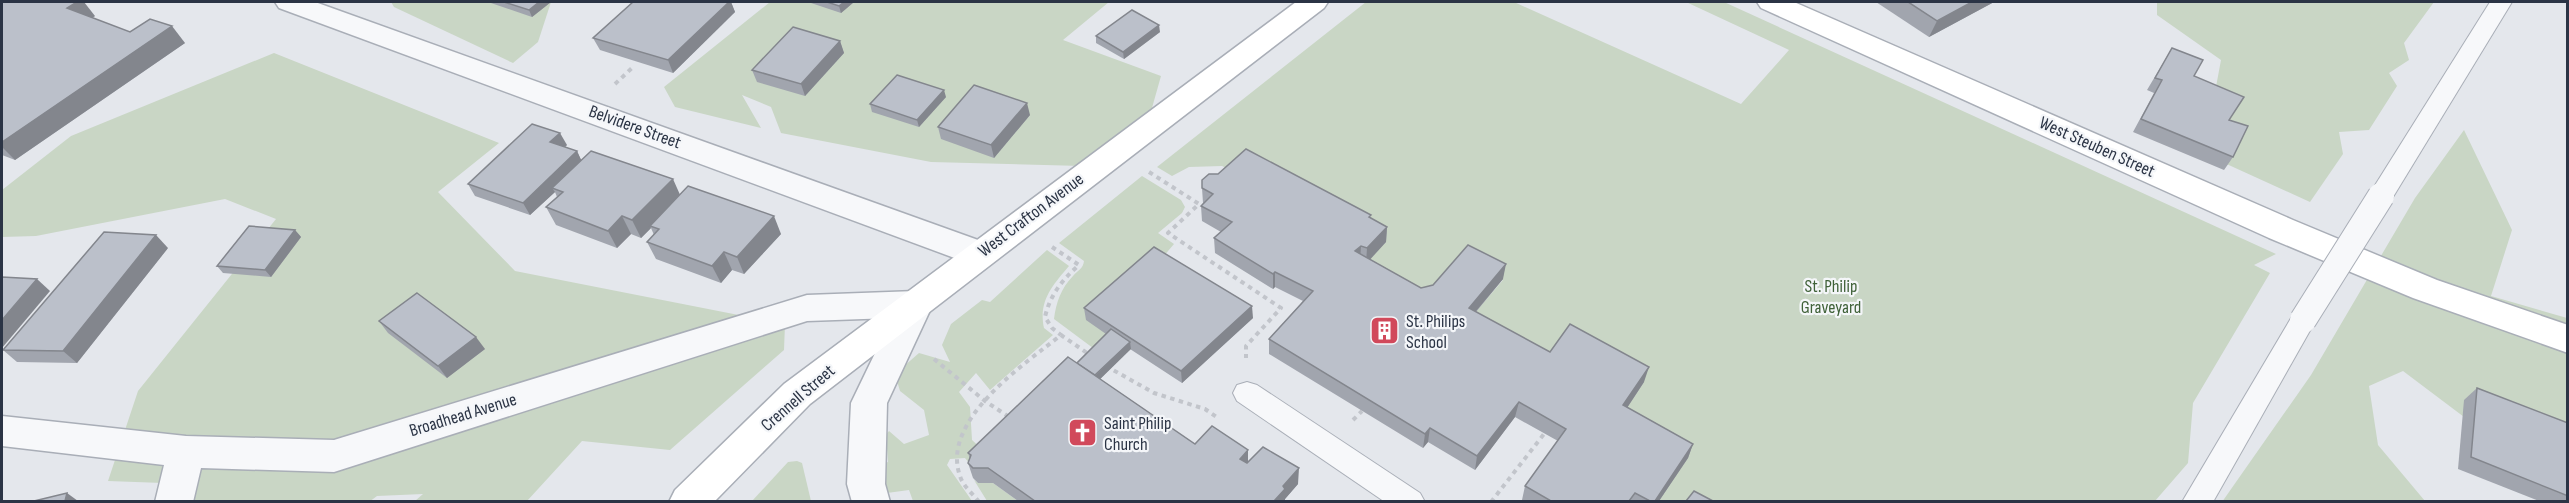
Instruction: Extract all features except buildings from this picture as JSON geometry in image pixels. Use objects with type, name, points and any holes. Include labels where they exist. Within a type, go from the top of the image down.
[{"type":"main road","name":"West Crafton Avenue","points":[[916,304],[1314,2]]},
{"type":"main road","name":"West Steuben Street","points":[[1771,2],[2270,225],[2425,290],[2568,339]]},
{"type":"main road","name":"Crennell Street","points":[[688,501],[797,394],[916,304]]},
{"type":"street","name":"Belvidere Street","points":[[289,2],[980,254]]},
{"type":"street","name":"Broadhead Avenue","points":[[2,431],[186,452],[334,456],[807,308],[916,304]]},
{"type":"street","name":"West Crafton Avenue","points":[[871,501],[866,484],[869,403],[916,304]]},
{"type":"street","points":[[174,501],[186,452]]},
{"type":"lane","points":[[2197,501],[2303,320],[2501,2]]},
{"type":"lane","points":[[1246,393],[1402,499]]},
{"type":"path","points":[[607,90],[632,68]]},
{"type":"path","points":[[1143,168],[1199,204],[1168,233],[1281,308],[1246,346]]},
{"type":"path","points":[[1047,244],[1079,265],[1057,286],[1047,304],[1045,317],[1052,328],[1096,359]]},
{"type":"path","points":[[979,501],[959,476],[958,444],[972,415],[1061,335]]},
{"type":"path","points":[[927,353],[985,401],[1018,423]]},
{"type":"path","points":[[1105,365],[1154,393],[1205,409],[1226,423]]},
{"type":"path","points":[[1491,501],[1544,434]]},
{"type":"green space","points":[[391,2],[551,2],[538,42],[513,63],[394,7]]},
{"type":"green space","points":[[770,2],[1109,2],[1063,40],[1161,76],[1150,115],[1082,166],[931,162],[781,133],[771,107],[742,95],[761,128],[675,107],[664,87]]},
{"type":"green space","name":"St. Philip Graveyard","points":[[1366,2],[1514,2],[1741,104],[1789,50],[1686,2],[1724,2],[2276,254],[2254,265],[2270,273],[2193,403],[2188,463],[2155,501],[1659,501],[1546,367],[1466,323],[1503,280],[1431,300],[1366,263],[1386,242],[1222,166],[1189,167],[1172,176],[1157,167]]},
{"type":"green space","points":[[2157,2],[2434,2],[2404,43],[2409,60],[2389,73],[2397,86],[2369,130],[2339,132],[2343,154],[2310,202],[2187,146],[2210,119],[2221,60],[2157,15]]},
{"type":"green space","points":[[274,53],[499,143],[438,192],[515,271],[785,324],[784,350],[670,450],[582,441],[527,501],[415,501],[423,494],[377,496],[369,502],[164,501],[163,483],[108,481],[138,391],[276,219],[225,199],[36,236],[2,237],[2,190],[71,136]]},
{"type":"green space","points":[[2464,130],[2512,230],[2491,296],[2567,318],[2567,456],[2480,429],[2403,371],[2369,386],[2378,445],[2425,501],[2222,502],[2311,375],[2415,198]]},
{"type":"green space","points":[[1142,176],[1181,200],[1185,207],[1182,213],[1158,233],[1174,244],[1154,270],[1118,326],[1097,351],[1054,319],[1062,291],[1084,261],[1059,243]]},
{"type":"green space","points":[[1047,250],[1069,266],[1052,287],[1043,310],[1044,328],[1053,335],[990,390],[976,373],[959,392],[970,407],[972,440],[987,454],[973,468],[965,458],[950,459],[947,465],[972,501],[913,501],[909,490],[887,493],[872,468],[888,462],[887,449],[879,443],[889,431],[904,444],[929,435],[924,410],[900,391],[895,374],[919,353],[950,362],[942,345],[951,324],[982,300],[990,302]]},
{"type":"green space","points":[[788,462],[802,463],[811,501],[752,501]]},
{"type":"green space","points":[[974,480],[978,483],[993,483],[1018,501],[987,501]]},
{"type":"place","name":"St. Philips School","points":[[1385,331]]},
{"type":"place","name":"Saint Philip Church","points":[[1083,433]]}]
